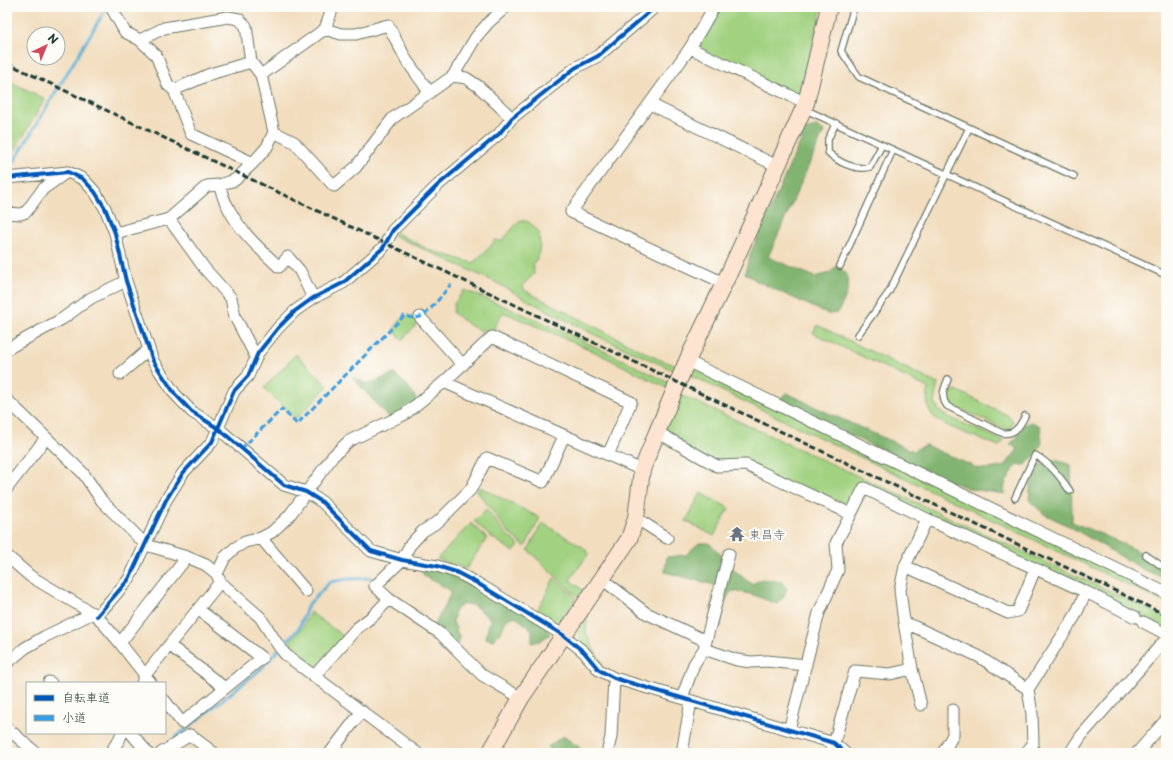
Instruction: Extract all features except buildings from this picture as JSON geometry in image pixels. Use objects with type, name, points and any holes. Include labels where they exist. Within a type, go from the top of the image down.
[{"type":"street","points":[[111,7],[125,32],[140,40],[156,55],[168,85],[174,90],[191,134],[253,163]]},
{"type":"street","points":[[261,76],[325,29],[333,7]]},
{"type":"street","points":[[274,132],[294,142],[334,186],[356,167],[393,118],[453,76],[476,37],[489,22],[506,7]]},
{"type":"street","points":[[7,663],[25,648],[44,637],[95,615],[128,579],[146,545],[166,500],[183,474],[212,442],[219,429],[234,390],[248,376],[256,357],[278,328],[295,311],[314,298],[343,283],[383,248],[393,230],[438,185],[499,134],[512,118],[575,68],[598,56],[655,7]]},
{"type":"street","points":[[714,7],[690,48],[571,212],[724,283]]},
{"type":"street","points":[[492,752],[521,698],[629,539],[636,518],[642,470],[657,432],[687,361],[730,271],[805,106],[829,7]]},
{"type":"street","points":[[115,233],[169,219],[207,186],[219,185],[235,180],[267,147],[274,132],[261,76],[251,62],[246,26],[239,19],[228,17],[164,28],[140,40]]},
{"type":"street","points":[[325,29],[341,34],[356,34],[388,25],[407,61],[430,93]]},
{"type":"street","points":[[690,48],[805,106]]},
{"type":"street","points":[[174,90],[210,74],[251,62]]},
{"type":"street","points":[[453,76],[466,78],[478,86],[512,118]]},
{"type":"street","points":[[650,104],[777,166]]},
{"type":"street","points":[[7,213],[21,214],[26,212],[43,190],[68,172]]},
{"type":"street","points":[[7,178],[68,172],[83,179],[95,192],[105,208],[115,233],[126,281],[153,361],[175,394],[192,412],[219,429],[284,484],[306,492],[322,502],[371,550],[402,560],[456,572],[477,583],[563,635],[584,652],[599,670],[614,678],[789,730],[845,753]]},
{"type":"street","points":[[219,185],[227,206],[242,229],[279,267],[288,257],[300,271],[314,298]]},
{"type":"street","points":[[169,219],[205,269],[231,298],[235,317],[256,357]]},
{"type":"street","points":[[7,349],[62,319],[91,298],[126,281]]},
{"type":"street","points":[[420,317],[463,365]]},
{"type":"street","points":[[7,556],[30,576],[95,615],[120,643],[146,680],[169,645],[198,609],[218,578],[226,557],[235,548],[245,542],[261,538],[272,532],[289,516],[333,456],[349,441],[405,414],[444,382],[492,337],[631,402],[608,455]]},
{"type":"street","points":[[120,374],[149,349]]},
{"type":"street","points":[[687,361],[1166,593]]},
{"type":"street","points":[[444,382],[642,470]]},
{"type":"street","points":[[7,400],[83,473],[102,501],[146,545],[186,557],[206,565],[260,617],[286,655],[417,753]]},
{"type":"street","points":[[657,432],[717,466],[746,465],[851,514]]},
{"type":"street","points":[[521,698],[482,675],[441,634],[389,599],[375,586],[402,560],[410,545],[423,531],[439,521],[471,489],[487,458],[542,482],[564,436]]},
{"type":"street","points":[[7,488],[46,438]]},
{"type":"street","points":[[789,730],[819,613],[838,570],[836,543],[864,488],[927,519],[1086,592],[1166,634]]},
{"type":"street","points":[[636,518],[667,538]]},
{"type":"street","points":[[921,705],[912,669],[900,590],[905,566],[927,519]]},
{"type":"street","points":[[261,538],[306,591]]},
{"type":"street","points":[[682,753],[686,699],[694,664],[705,645],[729,554]]},
{"type":"street","points":[[120,643],[186,557]]},
{"type":"street","points":[[905,566],[1008,613],[1018,611],[1035,569]]},
{"type":"street","points":[[602,579],[646,613],[705,645],[737,660],[806,665]]},
{"type":"street","points":[[1026,753],[1033,744],[1032,714],[1028,689],[1074,616],[1086,592]]},
{"type":"street","points":[[314,676],[356,629],[374,615],[389,599]]},
{"type":"street","points":[[166,702],[182,723],[262,658],[198,609]]},
{"type":"street","points":[[904,622],[978,656],[1028,689]]},
{"type":"street","points":[[1070,753],[1081,736],[1166,639]]},
{"type":"street","points":[[169,645],[225,688]]},
{"type":"street","points":[[832,748],[854,670],[890,674],[912,669]]},
{"type":"street","points":[[607,753],[611,736],[614,678]]},
{"type":"street","points":[[943,753],[953,735],[953,710]]},
{"type":"street","points":[[330,753],[362,711]]},
{"type":"street","points":[[1137,753],[1166,720]]},
{"type":"street","points":[[7,728],[36,753]]},
{"type":"street","points":[[132,734],[147,752]]},
{"type":"street","points":[[161,753],[190,734],[214,753]]},
{"type":"street","points":[[110,753],[120,737]]},
{"type":"lane","points":[[854,7],[841,51],[859,77],[1074,176]]},
{"type":"lane","points":[[805,106],[882,145],[1166,275]]},
{"type":"lane","points":[[836,123],[828,139],[828,152],[833,157],[844,163],[864,169],[870,167],[882,145]]},
{"type":"lane","points":[[858,335],[889,292],[969,128]]},
{"type":"lane","points":[[840,266],[893,150]]},
{"type":"lane","points":[[948,379],[942,395],[947,406],[1002,433],[1012,432],[1021,424],[1025,416]]},
{"type":"lane","points":[[1015,498],[1036,455],[1045,460],[1070,491]]},
{"type":"lane","points":[[1146,555],[1166,569]]},
{"type":"green space","points":[[720,7],[822,7],[799,100],[693,49]]},
{"type":"green space","points":[[7,80],[45,99],[12,155],[7,152]]},
{"type":"green space","points":[[816,126],[824,131],[768,257],[815,277],[830,273],[836,266],[844,271],[848,281],[845,298],[838,313],[828,314],[757,281],[745,273],[751,252],[806,129]]},
{"type":"green space","points":[[520,220],[529,222],[539,232],[540,246],[538,256],[533,264],[534,274],[523,285],[524,290],[658,359],[677,366],[675,371],[591,333],[497,283],[393,235],[395,232],[429,250],[473,263],[491,246],[495,240],[502,241]]},
{"type":"green space","points":[[464,290],[542,322],[619,358],[669,383],[667,388],[589,349],[503,312],[493,330],[482,331],[477,329],[453,313],[454,304]]},
{"type":"green space","points":[[404,316],[420,317],[422,319],[402,340],[393,330]]},
{"type":"green space","points":[[817,325],[938,384],[935,402],[941,412],[946,416],[1004,441],[999,446],[944,424],[932,415],[929,409],[927,398],[928,388],[813,333]]},
{"type":"green space","points":[[296,354],[328,386],[296,419],[264,388]]},
{"type":"green space","points":[[696,366],[1166,593],[1166,603],[689,375]]},
{"type":"green space","points":[[394,374],[407,385],[419,403],[414,412],[406,419],[392,421],[352,377],[368,384]]},
{"type":"green space","points":[[956,390],[1009,416],[1013,421],[1010,428],[1004,429],[950,404],[947,400],[948,393]]},
{"type":"green space","points":[[787,393],[834,416],[913,451],[925,445],[977,468],[990,469],[1005,466],[1018,449],[1010,444],[1017,437],[1023,425],[1031,422],[1040,426],[1042,443],[1035,455],[1025,465],[1017,464],[1005,484],[1004,494],[971,489],[939,477],[795,409],[779,399]]},
{"type":"green space","points":[[681,395],[1144,607],[1166,618],[1166,629],[864,488],[851,514],[746,465],[717,466],[660,434]]},
{"type":"green space","points":[[1055,460],[1071,465],[1072,522],[1122,543],[1150,558],[1166,576],[1166,579],[1144,570],[1069,526],[1044,514],[1029,500],[1031,481],[1038,466]]},
{"type":"green space","points":[[480,487],[540,518],[525,547],[508,532],[477,491]]},
{"type":"green space","points":[[701,493],[729,508],[714,536],[686,521]]},
{"type":"green space","points":[[486,509],[506,534],[519,545],[514,552],[490,536],[474,521]]},
{"type":"green space","points":[[471,523],[487,538],[466,569],[437,559]]},
{"type":"green space","points":[[542,523],[583,547],[589,553],[570,580],[585,592],[581,598],[572,592],[528,550]]},
{"type":"green space","points":[[699,543],[709,543],[734,570],[752,584],[762,579],[782,582],[787,588],[784,597],[777,604],[751,594],[732,591],[724,604],[721,627],[711,609],[715,585],[665,572],[667,557],[686,555]]},
{"type":"green space","points":[[421,568],[453,572],[542,622],[550,634],[540,641],[532,643],[532,630],[515,616],[506,620],[501,632],[493,640],[486,638],[490,618],[473,605],[464,604],[455,610],[453,622],[460,639],[455,648],[434,626],[451,591],[424,576]]},
{"type":"green space","points":[[554,578],[576,598],[558,625],[537,611]]},
{"type":"green space","points":[[588,607],[586,632],[602,664],[587,651],[582,645],[580,639],[581,626]]},
{"type":"green space","points":[[310,612],[347,639],[314,676],[282,650],[302,628]]},
{"type":"green space","points":[[563,736],[579,747],[583,753],[548,753],[549,746]]},
{"type":"waterway","points":[[7,173],[107,7]]},
{"type":"waterway","points":[[282,646],[299,628],[308,605],[330,582],[348,579],[371,578]]},
{"type":"waterway","points":[[175,738],[262,668],[278,650]]},
{"type":"waterway","points":[[152,753],[158,749]]},
{"type":"railway","points":[[7,63],[1166,615]]},
{"type":"marked path","points":[[241,449],[282,409],[297,424],[404,316],[416,318],[424,315],[451,284]]},
{"type":"cycle path","points":[[97,616],[129,579],[166,500],[183,473],[212,442],[234,391],[248,376],[258,353],[278,328],[295,311],[313,298],[343,283],[383,248],[393,230],[438,185],[499,134],[512,118],[575,68],[598,56],[655,7]]},
{"type":"cycle path","points":[[7,178],[68,172],[83,179],[95,192],[105,208],[115,233],[126,281],[153,361],[175,394],[192,412],[219,429],[284,485],[306,492],[322,502],[371,551],[402,560],[437,566],[456,572],[563,635],[584,652],[599,670],[614,678],[834,743],[845,753]]},
{"type":"place","name":"東昌寺","points":[[737,534]]}]
